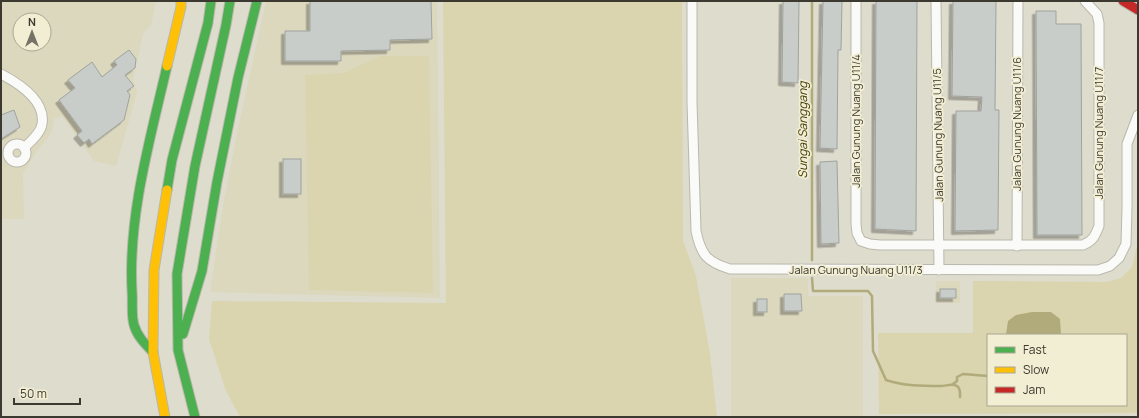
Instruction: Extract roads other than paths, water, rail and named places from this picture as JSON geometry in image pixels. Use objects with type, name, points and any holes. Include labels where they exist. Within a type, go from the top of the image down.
[{"type":"main road","points":[[153,352],[140,338],[134,324],[132,262],[134,226],[140,184],[181,7],[181,1]]},
{"type":"main road","points":[[165,417],[153,352],[154,270],[172,160],[208,23],[210,1]]},
{"type":"main road","points":[[195,417],[178,350],[177,274],[195,166],[230,1]]},
{"type":"main road","points":[[178,350],[202,271],[217,182],[238,78],[257,1]]},
{"type":"main road","points":[[1123,1],[1138,10]]},
{"type":"street","name":"Jalan Gunung Nuang U11/3","points":[[692,1],[692,102],[696,231],[698,243],[709,260],[717,266],[730,269],[939,270],[1098,270],[1110,266],[1119,258],[1126,244],[1127,144],[1138,115]]},
{"type":"street","name":"Jalan Gunung Nuang U11/4","points":[[856,1],[857,233],[861,241],[870,244],[939,246]]},
{"type":"street","name":"Jalan Gunung Nuang U11/5","points":[[936,1],[939,270]]},
{"type":"street","name":"Jalan Gunung Nuang U11/6","points":[[1017,246],[1018,1]]},
{"type":"street","name":"Jalan Gunung Nuang U11/7","points":[[1017,246],[1083,245],[1091,242],[1099,226],[1099,23],[1097,14],[1085,1]]},
{"type":"street","points":[[1,74],[12,79],[26,90],[33,98],[42,117],[40,130],[24,148]]},
{"type":"street","points":[[939,246],[1017,246]]},
{"type":"waterway","name":"Sungai Sanggang","points":[[812,1],[812,260]]},
{"type":"waterway","name":"Sungai Sanggang","points":[[812,278],[813,291],[868,291],[872,296],[873,351],[886,380],[913,385],[955,385],[960,390],[960,397]]},
{"type":"waterway","points":[[953,384],[957,381],[957,377],[963,374],[987,376]]}]
